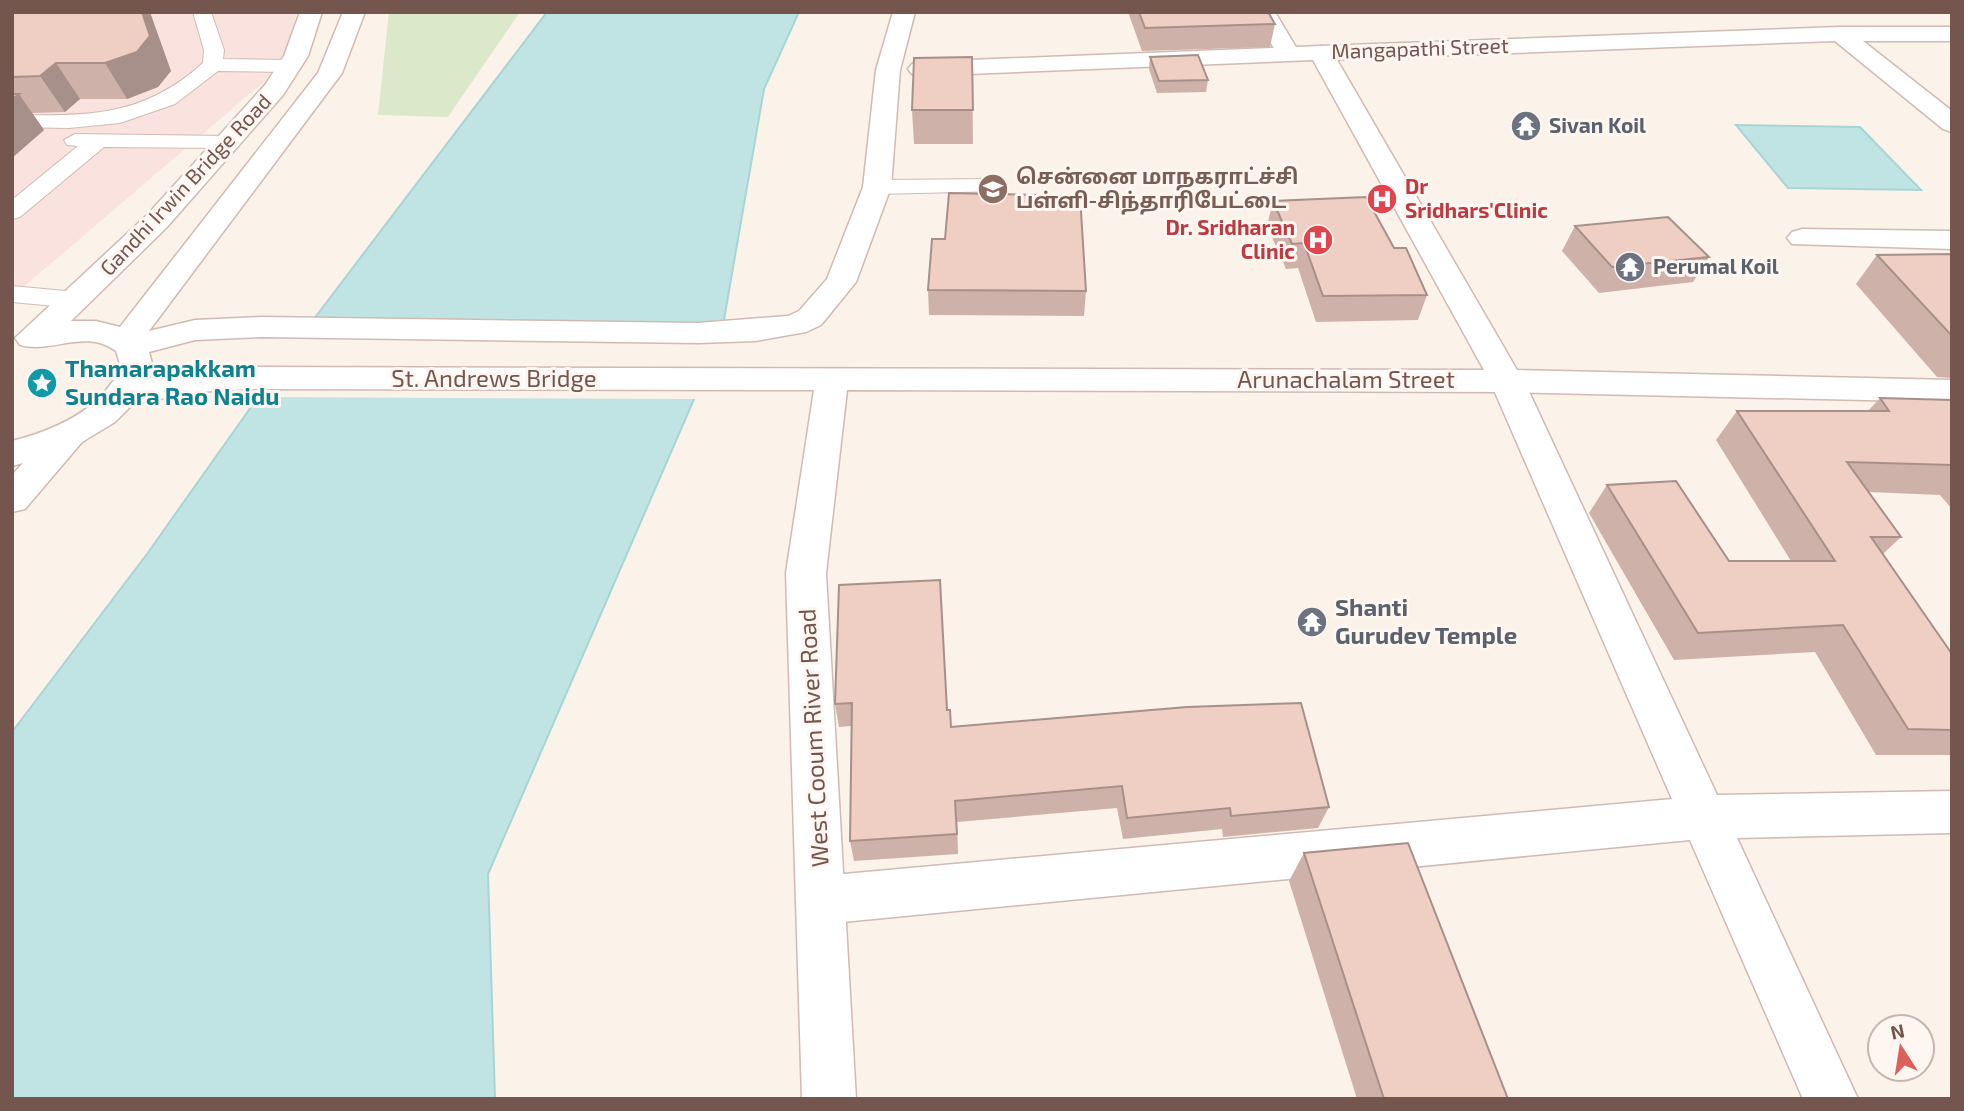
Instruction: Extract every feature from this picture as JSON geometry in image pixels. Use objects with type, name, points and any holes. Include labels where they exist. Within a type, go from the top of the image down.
[{"type":"main road","name":"Gandhi Irwin Bridge Road","points":[[23,341],[76,300],[157,221],[274,90],[291,66],[311,12]]},
{"type":"main road","name":"Gandhi Irwin Bridge Road","points":[[128,344],[156,299],[330,73],[354,12]]},
{"type":"main road","points":[[877,187],[888,70],[904,12]]},
{"type":"main road","points":[[1264,12],[1288,54]]},
{"type":"main road","points":[[1577,22],[1593,42]]},
{"type":"main road","points":[[1840,34],[1952,124]]},
{"type":"main road","name":"Mangapathi Street","points":[[888,70],[1593,42],[1840,34],[1952,34]]},
{"type":"main road","points":[[1321,53],[1507,381],[1831,1099]]},
{"type":"main road","name":"St. Andrews Bridge","points":[[128,344],[195,330],[262,327],[698,333],[755,331],[795,325],[810,318],[841,282],[877,187]]},
{"type":"main road","points":[[1802,238],[1952,240]]},
{"type":"main road","points":[[156,299],[167,320],[195,330]]},
{"type":"main road","points":[[12,454],[72,433],[102,415],[124,394],[137,368],[128,344],[110,334],[88,331],[23,341]]},
{"type":"main road","name":"St. Andrews Bridge","points":[[124,394],[197,381],[249,377],[739,381]]},
{"type":"main road","name":"Arunachalam Street","points":[[739,381],[832,378],[1507,381],[1952,391]]},
{"type":"main road","name":"West Cooum River Road","points":[[828,1099],[822,901],[806,573],[832,378]]},
{"type":"main road","points":[[12,499],[72,433]]},
{"type":"main road","points":[[822,901],[1705,817],[1952,812]]},
{"type":"lane","points":[[202,12],[214,50],[213,65]]},
{"type":"lane","points":[[12,121],[97,122],[137,114],[178,96],[213,65],[291,66]]},
{"type":"lane","points":[[12,139],[228,142]]},
{"type":"lane","points":[[12,212],[98,141]]},
{"type":"lane","points":[[877,187],[994,186]]},
{"type":"lane","points":[[12,293],[76,300]]},
{"type":"shaded area","points":[[12,12],[296,12],[291,46],[266,80],[21,289],[12,292]]},
{"type":"green space","points":[[389,12],[520,12],[448,117],[378,115]]},
{"type":"water","points":[[547,12],[799,12],[764,89],[721,337],[488,874],[495,1099],[12,1099],[12,732],[147,554],[304,332]]},
{"type":"water","points":[[1736,125],[1860,127],[1921,190],[1788,188]]},
{"type":"pier","points":[[296,336],[725,338],[698,399],[253,397]]},
{"type":"building","points":[[12,12],[142,12],[150,36],[137,52],[105,63],[56,63],[40,76],[12,77]]},
{"type":"building","points":[[1139,12],[1268,12],[1275,24],[1145,28]]},
{"type":"building","points":[[1198,55],[1208,80],[1159,81],[1150,57]]},
{"type":"building","points":[[972,57],[973,110],[912,110],[914,58]]},
{"type":"building","points":[[949,193],[1080,196],[1086,291],[928,290],[932,239],[945,239]]},
{"type":"building","points":[[1366,197],[1394,248],[1406,248],[1427,295],[1323,296],[1304,243],[1292,244],[1273,201]]},
{"type":"building","points":[[1668,217],[1709,257],[1612,267],[1575,226]]},
{"type":"building","points":[[1952,254],[1952,336],[1877,255]]},
{"type":"building","points":[[1880,398],[1952,400],[1952,465],[1847,462],[1901,537],[1871,537],[1952,654],[1952,730],[1908,729],[1843,625],[1698,633],[1607,485],[1676,481],[1729,561],[1835,561],[1737,411],[1889,411]]},
{"type":"building","points":[[940,580],[947,710],[950,710],[951,727],[1187,707],[1301,703],[1329,807],[1231,816],[1230,808],[1127,818],[1122,786],[955,801],[957,834],[850,841],[852,703],[835,704],[839,585]]},
{"type":"building","points":[[1408,843],[1508,1099],[1384,1099],[1304,853]]},
{"type":"place","name":"Sivan Koil","points":[[1526,126]]},
{"type":"place","name":"சென்னை மாநகராட்ச்சி பள்ளி-சிந்தாரிபேட்டை","points":[[993,189]]},
{"type":"place","name":"Dr Sridhars'Clinic","points":[[1382,199]]},
{"type":"place","name":"Dr. Sridharan Clinic","points":[[1318,240]]},
{"type":"place","name":"Perumal Koil","points":[[1630,267]]},
{"type":"place","name":"Thamarapakkam Sundara Rao Naidu","points":[[42,383]]},
{"type":"place","name":"Shanti Gurudev Temple","points":[[1312,622]]}]
